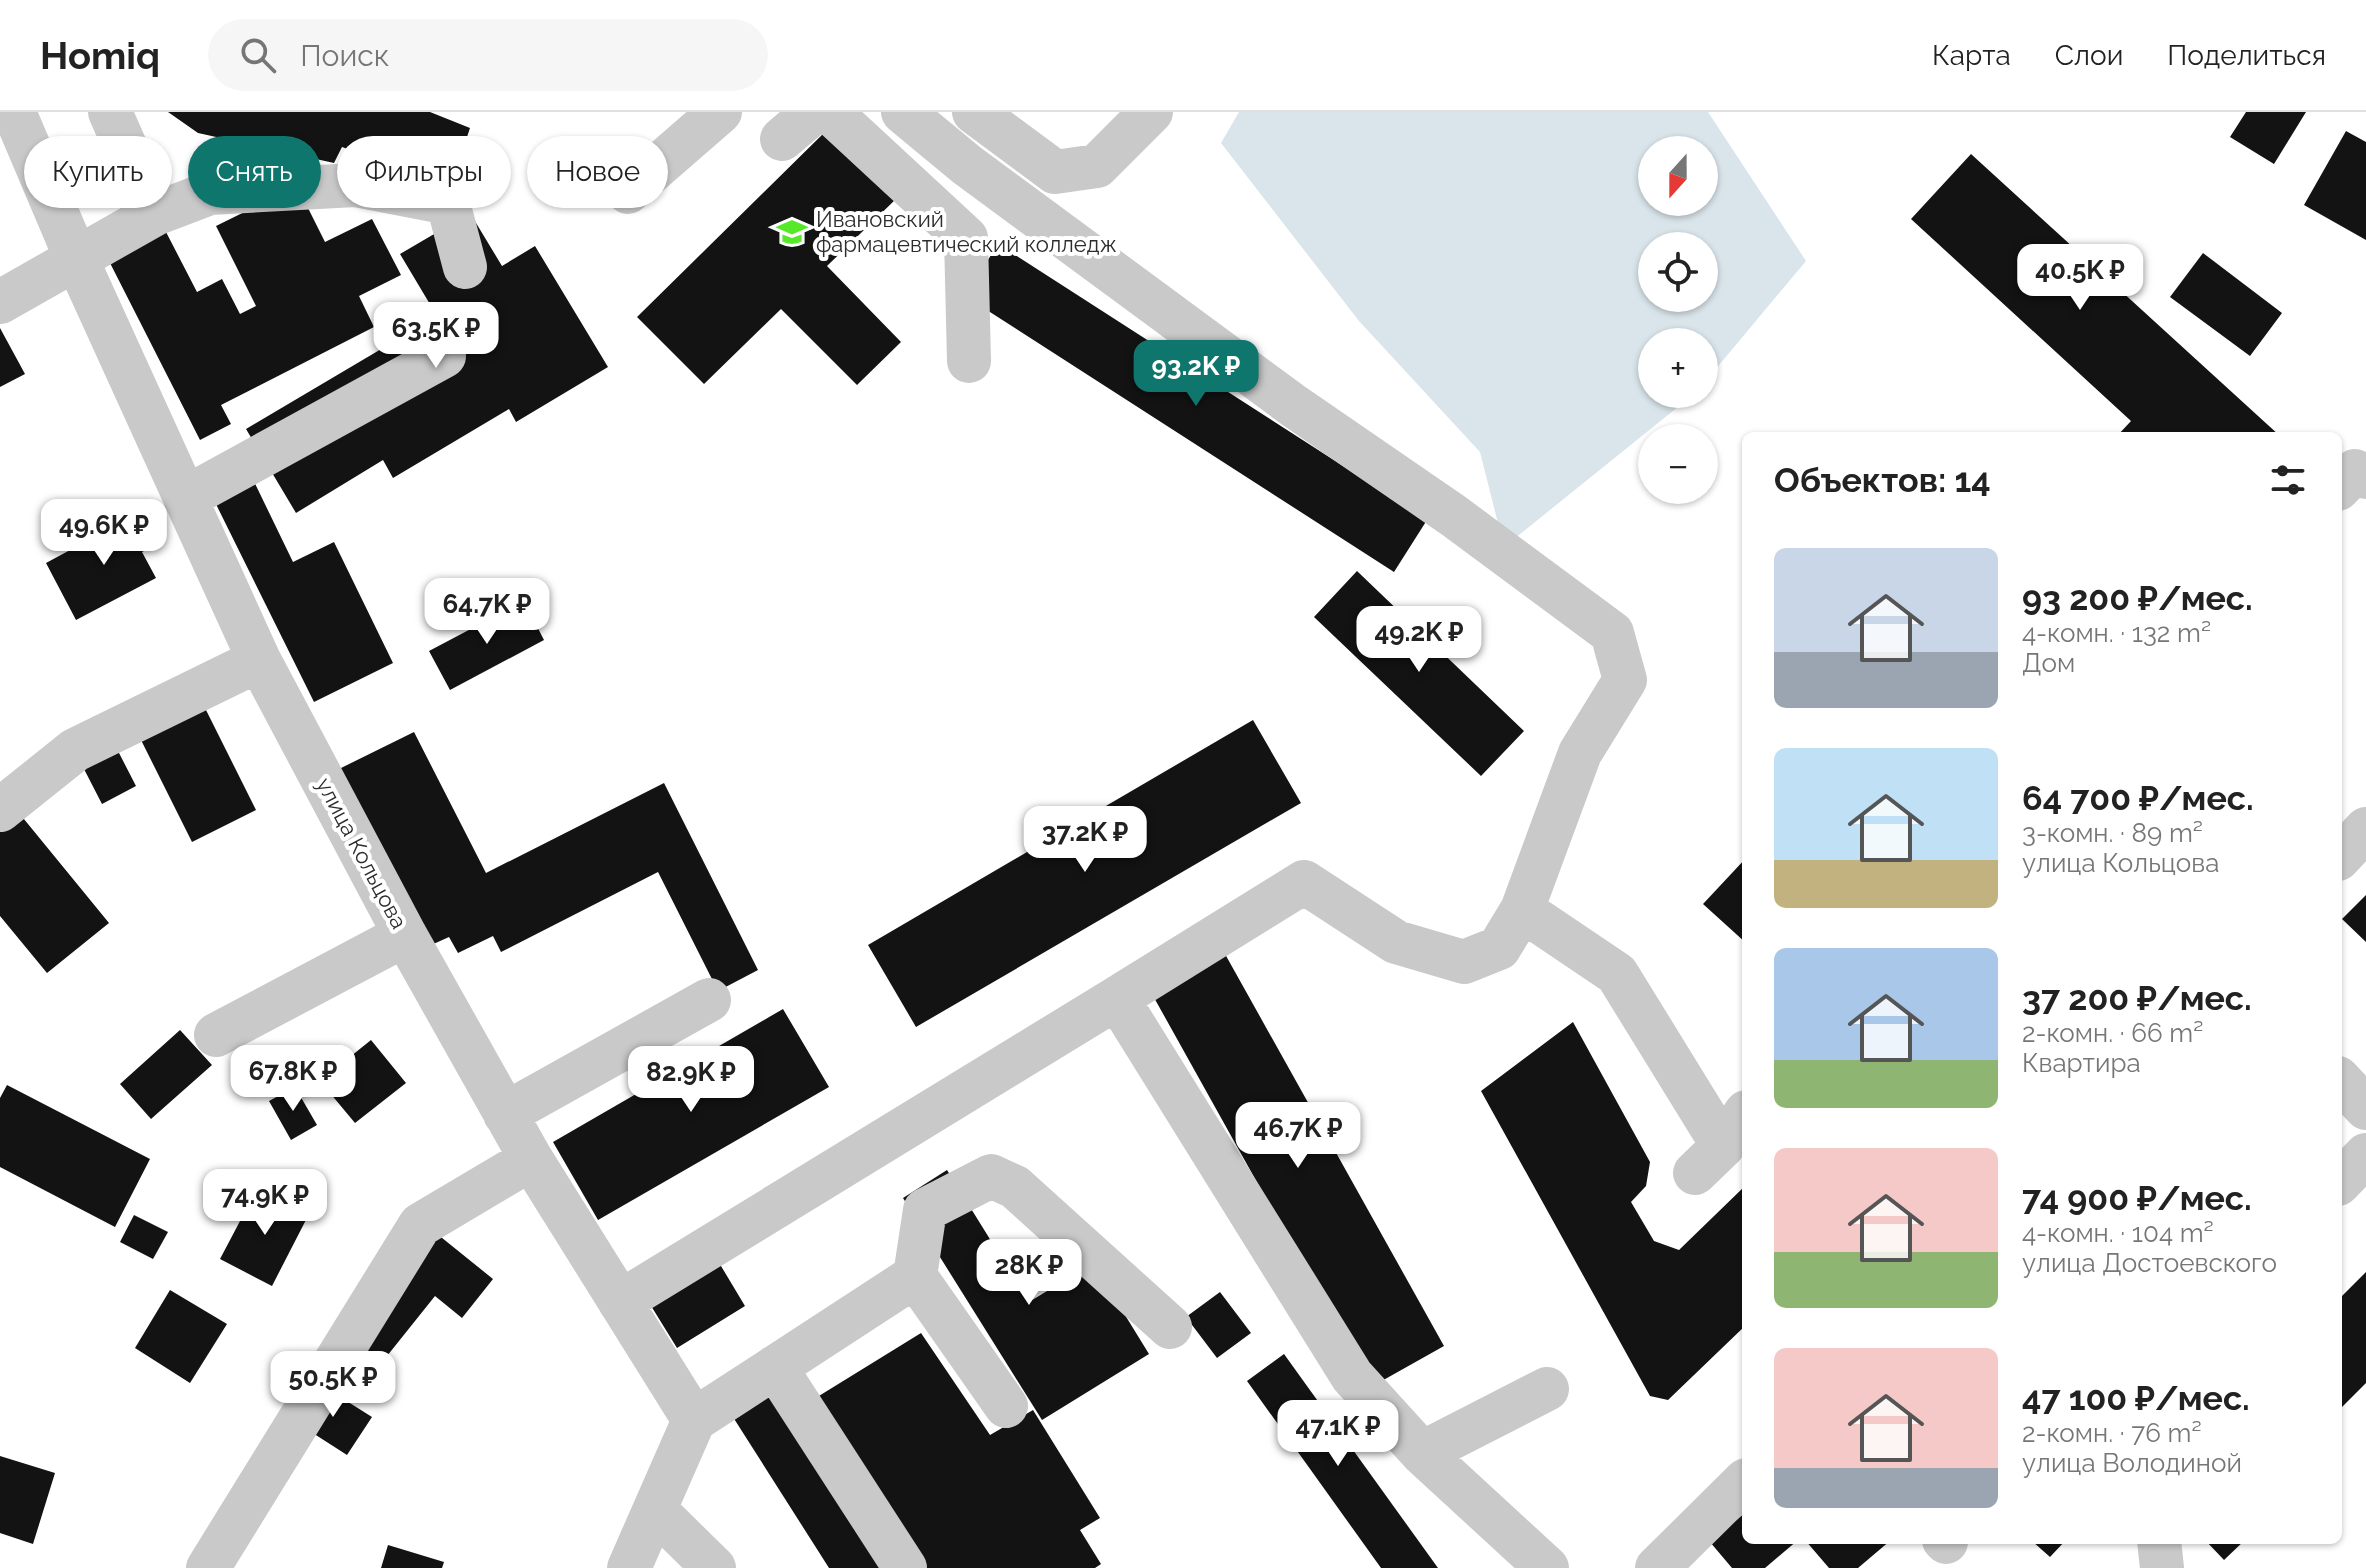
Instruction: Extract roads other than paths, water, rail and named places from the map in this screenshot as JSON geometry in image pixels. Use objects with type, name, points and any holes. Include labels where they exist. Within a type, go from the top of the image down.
[{"type":"street","name":"улица Кольцова","points":[[14,112],[76,258],[259,660],[405,935],[505,1114],[694,1420]]},
{"type":"street","points":[[110,112],[155,214]]},
{"type":"street","points":[[668,157],[720,112]]},
{"type":"street","points":[[830,112],[966,238],[969,361]]},
{"type":"street","points":[[620,1302],[1304,882],[1396,942],[1464,962],[1499,948],[1522,910],[1580,753],[1625,680],[1612,633],[1454,516],[1269,388],[967,165],[903,112]]},
{"type":"street","points":[[974,112],[1055,172],[1097,166],[1151,112]]},
{"type":"street","points":[[0,302],[155,214],[210,193],[355,185],[448,203],[465,267]]},
{"type":"street","points":[[185,498],[444,356]]},
{"type":"street","points":[[2342,485],[2355,471],[2366,477]]},
{"type":"street","points":[[0,810],[75,750],[259,660]]},
{"type":"street","points":[[2342,855],[2366,829]]},
{"type":"street","points":[[1522,910],[1617,974],[1721,1144]]},
{"type":"street","points":[[216,1035],[405,935]]},
{"type":"street","points":[[1117,998],[1352,1376],[1422,1453],[1547,1568]]},
{"type":"street","points":[[505,1114],[709,1000]]},
{"type":"street","points":[[2342,1082],[2366,1108]]},
{"type":"street","points":[[2342,1180],[2366,1155]]},
{"type":"street","points":[[208,1568],[420,1225],[531,1159]]},
{"type":"street","points":[[1006,1406],[915,1276],[925,1210],[991,1176],[1015,1187],[1170,1327]]},
{"type":"street","points":[[629,1568],[694,1420],[915,1276]]},
{"type":"street","points":[[775,1367],[905,1568]]},
{"type":"street","points":[[1422,1453],[1547,1389]]},
{"type":"street","points":[[1657,1568],[1742,1484]]},
{"type":"street","points":[[655,1510],[714,1568]]},
{"type":"street","points":[[2159,1544],[2162,1568]]},
{"type":"place","name":"Ивановский фармацевтический колледж","points":[[792,232]]}]
